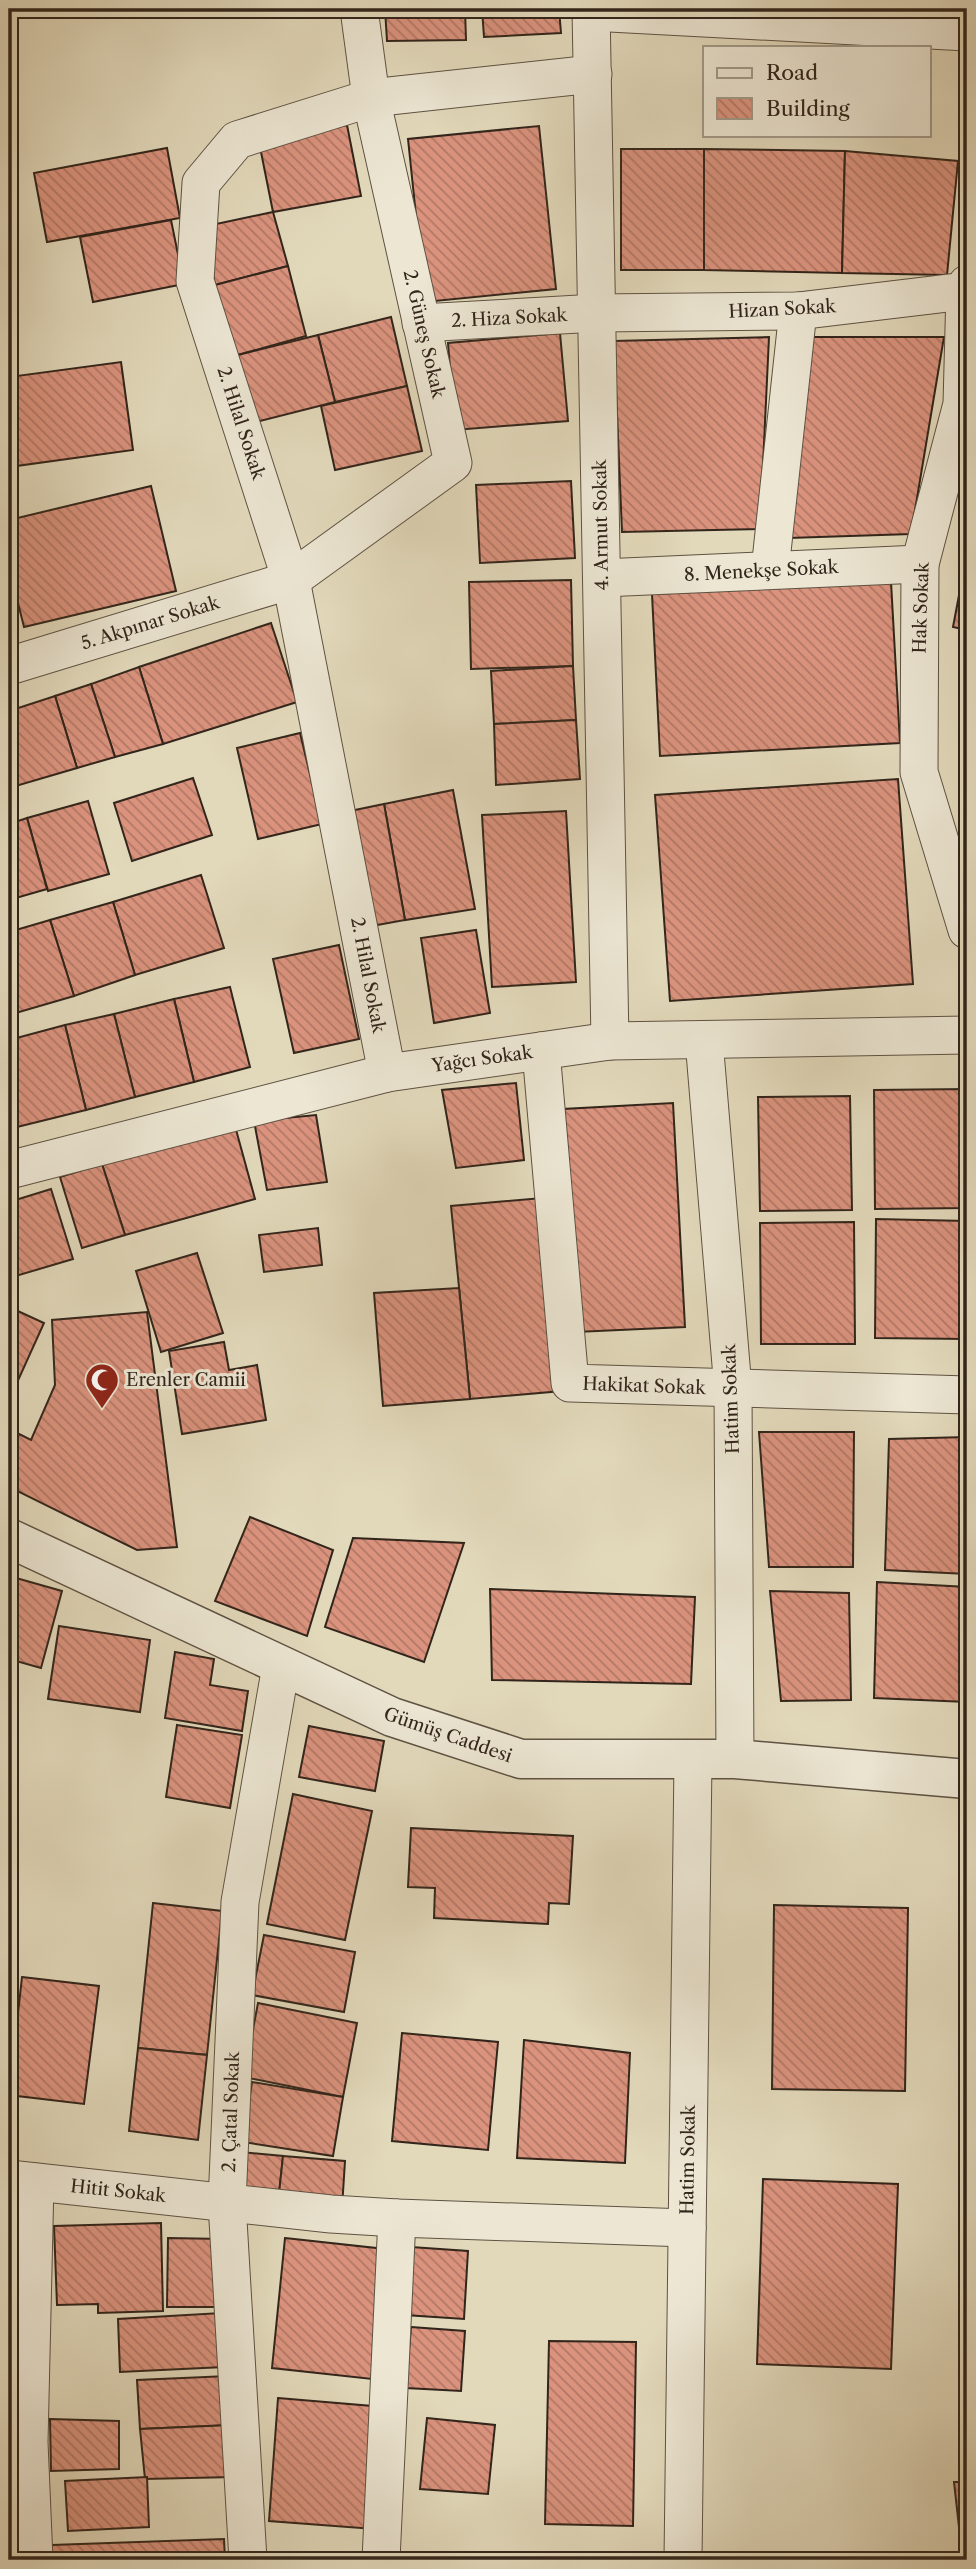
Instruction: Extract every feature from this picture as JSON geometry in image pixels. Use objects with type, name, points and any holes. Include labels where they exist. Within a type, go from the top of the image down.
[{"type":"street","name":"2. Güneş Sokak","points":[[291,580],[453,463],[371,98],[359,9]]},
{"type":"street","points":[[591,10],[967,32]]},
{"type":"street","name":"4. Armut Sokak","points":[[591,10],[611,1041]]},
{"type":"street","name":"2. Hilal Sokak","points":[[387,1073],[291,580],[195,281],[201,184],[237,140],[371,98],[593,74]]},
{"type":"street","name":"Hizan Sokak","points":[[597,313],[798,311],[966,287]]},
{"type":"street","name":"Hak Sokak","points":[[966,287],[964,404],[920,564],[919,772],[967,930]]},
{"type":"street","points":[[771,570],[798,311]]},
{"type":"street","name":"2. Hiza Sokak","points":[[421,323],[597,313]]},
{"type":"street","name":"8. Menekşe Sokak","points":[[602,578],[920,564]]},
{"type":"street","name":"5. Akpınar Sokak","points":[[9,666],[291,580]]},
{"type":"street","name":"Yağcı Sokak","points":[[9,1170],[387,1073],[611,1041],[967,1035]]},
{"type":"street","name":"Hatim Sokak","points":[[704,1040],[733,1389],[735,1759]]},
{"type":"street","name":"Hakikat Sokak","points":[[541,1051],[570,1382],[967,1395]]},
{"type":"street","name":"Gümüş Caddesi","points":[[9,1538],[392,1717],[521,1759],[735,1759],[967,1779]]},
{"type":"street","name":"2. Çatal Sokak","points":[[248,2560],[227,2203],[240,1902],[281,1666]]},
{"type":"street","name":"Hatim Sokak","points":[[683,2560],[693,1760]]},
{"type":"street","points":[[22,2180],[34,2560]]},
{"type":"street","name":"Hitit Sokak","points":[[22,2180],[227,2203],[397,2218],[687,2228]]},
{"type":"street","points":[[381,2560],[397,2218]]},
{"type":"building","points":[[385,9],[465,9],[466,40],[387,41]]},
{"type":"building","points":[[482,9],[559,9],[561,33],[484,37]]},
{"type":"building","points":[[347,125],[361,196],[273,212],[259,142]]},
{"type":"building","points":[[539,126],[556,289],[425,302],[408,139]]},
{"type":"building","points":[[167,148],[180,218],[47,242],[34,173]]},
{"type":"building","points":[[621,149],[704,149],[704,270],[621,270]]},
{"type":"building","points":[[704,149],[845,151],[842,273],[704,270]]},
{"type":"building","points":[[845,151],[958,161],[947,275],[842,273]]},
{"type":"building","points":[[273,212],[288,266],[215,285],[202,227]]},
{"type":"building","points":[[171,220],[184,284],[93,302],[80,237]]},
{"type":"building","points":[[288,266],[306,336],[234,356],[215,285]]},
{"type":"building","points":[[391,317],[407,386],[335,402],[318,335]]},
{"type":"building","points":[[560,333],[568,421],[455,430],[448,343]]},
{"type":"building","points":[[318,335],[335,402],[252,423],[234,356]]},
{"type":"building","points":[[769,337],[760,529],[622,532],[614,341]]},
{"type":"building","points":[[809,337],[944,337],[911,534],[789,538]]},
{"type":"building","points":[[121,362],[133,450],[9,467],[9,377]]},
{"type":"building","points":[[407,386],[422,451],[335,470],[321,406]]},
{"type":"building","points":[[571,481],[575,558],[480,563],[476,485]]},
{"type":"building","points":[[151,486],[176,591],[24,627],[9,567],[9,520]]},
{"type":"building","points":[[967,553],[967,630],[953,627]]},
{"type":"building","points":[[571,580],[573,666],[471,669],[469,582]]},
{"type":"building","points":[[891,582],[900,743],[660,756],[652,594]]},
{"type":"building","points":[[271,623],[297,702],[163,744],[139,667]]},
{"type":"building","points":[[573,666],[576,720],[494,724],[491,671]]},
{"type":"building","points":[[139,667],[163,744],[115,757],[91,684]]},
{"type":"building","points":[[91,684],[115,757],[77,768],[55,696]]},
{"type":"building","points":[[55,696],[77,768],[9,788],[9,711]]},
{"type":"building","points":[[576,720],[580,779],[496,785],[494,724]]},
{"type":"building","points":[[300,733],[322,824],[258,839],[237,748]]},
{"type":"building","points":[[193,778],[212,835],[132,861],[114,803]]},
{"type":"building","points":[[898,779],[913,984],[670,1001],[655,795]]},
{"type":"building","points":[[453,790],[475,909],[405,920],[384,804]]},
{"type":"building","points":[[88,801],[109,874],[48,891],[27,818]]},
{"type":"building","points":[[384,804],[405,920],[366,927],[345,812]]},
{"type":"building","points":[[566,811],[576,982],[492,987],[482,815]]},
{"type":"building","points":[[27,818],[47,889],[9,900],[9,824]]},
{"type":"building","points":[[201,875],[224,948],[135,975],[113,902]]},
{"type":"building","points":[[113,902],[135,975],[74,996],[50,920]]},
{"type":"building","points":[[50,920],[74,996],[9,1015],[9,932]]},
{"type":"building","points":[[476,930],[490,1013],[434,1023],[421,938]]},
{"type":"building","points":[[339,945],[359,1039],[294,1053],[273,959]]},
{"type":"building","points":[[230,987],[250,1067],[194,1082],[174,999]]},
{"type":"building","points":[[174,999],[194,1082],[135,1097],[114,1014]]},
{"type":"building","points":[[114,1014],[135,1097],[86,1110],[65,1025]]},
{"type":"building","points":[[65,1025],[86,1110],[9,1129],[9,1040]]},
{"type":"building","points":[[516,1083],[524,1160],[456,1168],[442,1090]]},
{"type":"building","points":[[967,1089],[967,1208],[875,1209],[874,1090]]},
{"type":"building","points":[[850,1096],[852,1210],[760,1211],[758,1097]]},
{"type":"building","points":[[673,1103],[685,1327],[576,1332],[563,1109]]},
{"type":"building","points":[[316,1115],[327,1182],[267,1190],[254,1121]]},
{"type":"building","points":[[235,1126],[255,1199],[125,1235],[102,1164]]},
{"type":"building","points":[[102,1164],[125,1235],[82,1248],[60,1177]]},
{"type":"building","points":[[51,1189],[73,1259],[9,1278],[9,1202]]},
{"type":"building","points":[[542,1198],[562,1391],[470,1399],[451,1206]]},
{"type":"building","points":[[876,1219],[967,1221],[967,1339],[875,1338]]},
{"type":"building","points":[[854,1222],[855,1344],[761,1344],[760,1223]]},
{"type":"building","points":[[318,1228],[322,1265],[264,1272],[259,1235]]},
{"type":"building","points":[[197,1253],[223,1333],[161,1352],[136,1271]]},
{"type":"building","points":[[459,1288],[470,1399],[383,1406],[374,1293]]},
{"type":"building","points":[[9,1307],[44,1323],[11,1396],[9,1395]]},
{"type":"building","name":"Erenler Camii","points":[[147,1312],[177,1547],[137,1550],[9,1487],[9,1461],[19,1434],[31,1440],[55,1385],[52,1320]]},
{"type":"building","points":[[224,1342],[229,1370],[257,1365],[266,1420],[182,1434],[169,1351]]},
{"type":"building","points":[[759,1432],[854,1432],[853,1567],[769,1567]]},
{"type":"building","points":[[967,1437],[967,1574],[885,1570],[889,1439]]},
{"type":"building","points":[[250,1517],[333,1550],[307,1636],[215,1601]]},
{"type":"building","points":[[353,1538],[464,1543],[424,1662],[325,1627]]},
{"type":"building","points":[[9,1576],[62,1591],[41,1668],[9,1659]]},
{"type":"building","points":[[877,1582],[967,1587],[967,1702],[874,1698]]},
{"type":"building","points":[[490,1589],[695,1597],[691,1684],[492,1680]]},
{"type":"building","points":[[770,1591],[849,1593],[851,1700],[781,1701]]},
{"type":"building","points":[[59,1626],[150,1640],[140,1712],[48,1699]]},
{"type":"building","points":[[175,1652],[214,1659],[210,1685],[248,1691],[242,1731],[165,1718]]},
{"type":"building","points":[[177,1725],[242,1735],[230,1808],[166,1797]]},
{"type":"building","points":[[309,1726],[384,1741],[375,1791],[299,1777]]},
{"type":"building","points":[[293,1794],[372,1811],[345,1940],[267,1924]]},
{"type":"building","points":[[411,1828],[573,1836],[569,1904],[549,1903],[548,1924],[434,1918],[435,1888],[408,1887]]},
{"type":"building","points":[[153,1903],[222,1911],[207,2055],[138,2048]]},
{"type":"building","points":[[774,1905],[908,1908],[905,2091],[772,2089]]},
{"type":"building","points":[[264,1935],[355,1952],[344,2012],[252,1995]]},
{"type":"building","points":[[22,1977],[99,1986],[84,2104],[9,2095]]},
{"type":"building","points":[[258,2003],[357,2023],[343,2097],[244,2077]]},
{"type":"building","points":[[402,2033],[498,2042],[488,2150],[392,2141]]},
{"type":"building","points":[[524,2040],[630,2053],[625,2163],[517,2158]]},
{"type":"building","points":[[138,2048],[207,2055],[198,2140],[129,2131]]},
{"type":"building","points":[[252,2082],[343,2097],[333,2156],[243,2142]]},
{"type":"building","points":[[241,2152],[283,2156],[278,2203],[237,2199]]},
{"type":"building","points":[[283,2156],[345,2161],[342,2208],[278,2203]]},
{"type":"building","points":[[763,2179],[898,2184],[891,2369],[757,2364]]},
{"type":"building","points":[[9,2212],[17,2213],[10,2280],[9,2280]]},
{"type":"building","points":[[161,2223],[163,2311],[98,2313],[98,2304],[57,2305],[54,2226]]},
{"type":"building","points":[[168,2238],[223,2239],[222,2307],[167,2307]]},
{"type":"building","points":[[285,2238],[385,2249],[372,2379],[272,2368]]},
{"type":"building","points":[[411,2247],[468,2251],[464,2319],[405,2315]]},
{"type":"building","points":[[221,2313],[224,2367],[120,2372],[118,2319]]},
{"type":"building","points":[[411,2327],[465,2331],[461,2391],[406,2388]]},
{"type":"building","points":[[549,2341],[636,2342],[633,2526],[545,2524]]},
{"type":"building","points":[[228,2376],[231,2425],[140,2429],[137,2380]]},
{"type":"building","points":[[278,2398],[384,2407],[374,2529],[269,2521]]},
{"type":"building","points":[[427,2418],[495,2425],[488,2494],[420,2489]]},
{"type":"building","points":[[50,2419],[119,2421],[119,2469],[51,2471]]},
{"type":"building","points":[[231,2425],[233,2477],[145,2479],[140,2429]]},
{"type":"building","points":[[147,2477],[149,2527],[68,2531],[65,2481]]},
{"type":"building","points":[[954,2482],[967,2482],[967,2536],[960,2536]]},
{"type":"building","points":[[224,2539],[225,2560],[52,2560],[52,2545]]},
{"type":"place","name":"Erenler Camii","points":[[102,1410]]}]
